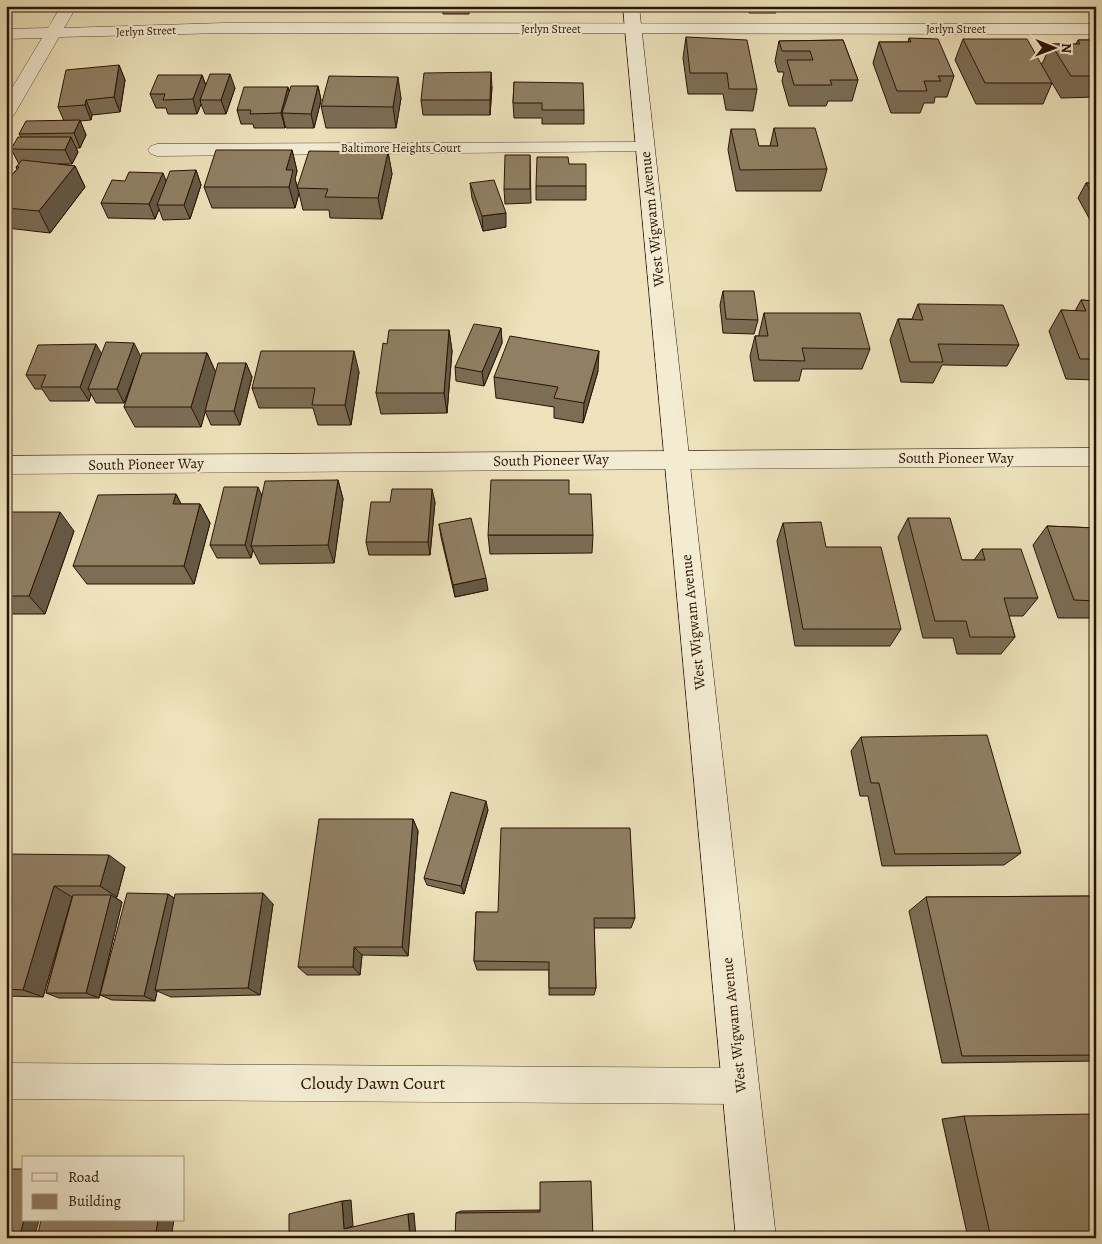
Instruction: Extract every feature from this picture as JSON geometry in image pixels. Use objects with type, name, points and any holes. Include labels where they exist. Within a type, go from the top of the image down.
[{"type":"street","points":[[6,113],[69,6]]},
{"type":"street","name":"Jerlyn Street","points":[[6,34],[632,18],[1096,29]]},
{"type":"street","name":"West Wigwam Avenue","points":[[632,18],[756,1238]]},
{"type":"street","name":"Baltimore Heights Court","points":[[157,150],[645,147]]},
{"type":"street","name":"South Pioneer Way","points":[[6,465],[1096,457]]},
{"type":"street","name":"Cloudy Dawn Court","points":[[6,1081],[740,1086]]},
{"type":"building","points":[[686,37],[747,40],[757,89],[729,89],[727,73],[690,73]]},
{"type":"building","points":[[909,38],[938,39],[954,76],[938,76],[941,81],[924,81],[927,91],[897,91],[879,42],[911,42]]},
{"type":"building","points":[[963,39],[1027,39],[1052,83],[985,83]]},
{"type":"building","points":[[843,40],[858,80],[830,80],[832,85],[794,85],[787,60],[813,60],[810,51],[782,51],[779,41]]},
{"type":"building","points":[[1078,40],[1096,40],[1096,76],[1071,76],[1051,44],[1080,44]]},
{"type":"building","points":[[119,65],[114,97],[86,100],[85,105],[58,107],[66,70]]},
{"type":"building","points":[[491,72],[490,100],[421,100],[424,73]]},
{"type":"building","points":[[210,74],[230,74],[221,100],[200,100]]},
{"type":"building","points":[[158,75],[202,75],[193,99],[163,100],[165,94],[150,94]]},
{"type":"building","points":[[329,76],[398,77],[393,107],[321,106]]},
{"type":"building","points":[[514,82],[583,83],[584,110],[542,110],[542,103],[513,103]]},
{"type":"building","points":[[291,86],[318,86],[311,114],[282,113]]},
{"type":"building","points":[[244,87],[288,87],[281,113],[250,114],[251,110],[237,110]]},
{"type":"building","points":[[80,120],[74,133],[19,134],[26,121]]},
{"type":"building","points":[[774,128],[815,128],[827,169],[740,170],[731,129],[755,129],[759,146],[778,146]]},
{"type":"building","points":[[18,137],[71,137],[65,150],[11,149]]},
{"type":"building","points":[[216,150],[292,150],[286,170],[293,170],[289,187],[204,187]]},
{"type":"building","points":[[309,151],[388,152],[378,198],[325,197],[328,189],[297,188]]},
{"type":"building","points":[[505,155],[530,155],[530,189],[504,189]]},
{"type":"building","points":[[537,157],[568,157],[569,164],[586,164],[586,186],[536,186]]},
{"type":"building","points":[[22,160],[75,166],[39,211],[6,208],[6,182],[19,167],[16,167]]},
{"type":"building","points":[[196,170],[184,205],[157,205],[170,171]]},
{"type":"building","points":[[129,172],[163,173],[149,204],[101,203],[112,180],[125,181]]},
{"type":"building","points":[[494,180],[506,213],[482,216],[470,183]]},
{"type":"building","points":[[1086,183],[1096,183],[1096,201]]},
{"type":"building","points":[[723,291],[754,291],[758,320],[726,319]]},
{"type":"building","points":[[1081,300],[1096,301],[1096,359],[1080,359],[1061,310],[1086,311]]},
{"type":"building","points":[[918,304],[1003,305],[1019,345],[938,344],[943,362],[910,362],[898,319],[923,320]]},
{"type":"building","points":[[764,313],[860,313],[870,349],[802,348],[805,361],[759,360],[755,336],[768,336]]},
{"type":"building","points":[[474,324],[501,328],[482,372],[455,367]]},
{"type":"building","points":[[389,330],[449,330],[444,393],[376,393],[383,343],[387,344]]},
{"type":"building","points":[[510,336],[599,351],[584,403],[554,398],[558,387],[494,377]]},
{"type":"building","points":[[106,342],[134,343],[117,389],[88,389]]},
{"type":"building","points":[[96,344],[80,387],[41,387],[46,375],[26,375],[38,345]]},
{"type":"building","points":[[261,351],[354,351],[345,405],[312,405],[315,388],[252,388]]},
{"type":"building","points":[[142,353],[207,353],[191,407],[124,407]]},
{"type":"building","points":[[218,363],[246,363],[234,411],[205,411]]},
{"type":"building","points":[[338,480],[328,545],[251,546],[265,481]]},
{"type":"building","points":[[491,480],[569,480],[569,494],[591,494],[593,535],[488,535]]},
{"type":"building","points":[[224,487],[258,487],[245,545],[210,545]]},
{"type":"building","points":[[392,489],[432,489],[428,542],[366,542],[371,502],[390,502]]},
{"type":"building","points":[[176,494],[173,504],[200,504],[184,566],[73,566],[98,495]]},
{"type":"building","points":[[6,512],[60,512],[29,596],[6,596]]},
{"type":"building","points":[[471,518],[486,578],[453,585],[439,524]]},
{"type":"building","points":[[908,518],[950,518],[962,560],[985,560],[982,549],[1021,549],[1038,598],[1004,598],[1015,637],[970,637],[966,621],[935,621]]},
{"type":"building","points":[[821,522],[826,547],[881,547],[901,629],[803,629],[783,523]]},
{"type":"building","points":[[1047,526],[1096,528],[1096,601],[1074,600]]},
{"type":"building","points":[[987,735],[1021,853],[895,854],[879,783],[871,783],[861,737]]},
{"type":"building","points":[[451,792],[486,801],[461,886],[424,878]]},
{"type":"building","points":[[319,819],[413,819],[402,947],[354,947],[353,967],[298,967]]},
{"type":"building","points":[[501,828],[630,828],[635,918],[594,918],[596,988],[549,988],[549,962],[474,961],[476,912],[498,912]]},
{"type":"building","points":[[6,854],[109,855],[100,886],[54,886],[23,990],[6,989]]},
{"type":"building","points":[[127,893],[168,894],[144,996],[100,995]]},
{"type":"building","points":[[263,893],[248,988],[155,990],[175,894]]},
{"type":"building","points":[[73,895],[111,895],[86,993],[46,993]]},
{"type":"building","points":[[1096,896],[1096,1055],[962,1056],[926,897]]},
{"type":"building","points":[[1096,1114],[1096,1238],[991,1238],[964,1116]]},
{"type":"building","points":[[6,1169],[22,1169],[23,1222],[19,1238],[6,1238]]},
{"type":"building","points":[[591,1181],[593,1238],[455,1238],[456,1213],[540,1212],[540,1182]]},
{"type":"building","points":[[342,1201],[344,1229],[408,1214],[410,1238],[289,1238],[289,1214]]},
{"type":"building","points":[[41,1222],[158,1222],[155,1238],[37,1238]]}]
